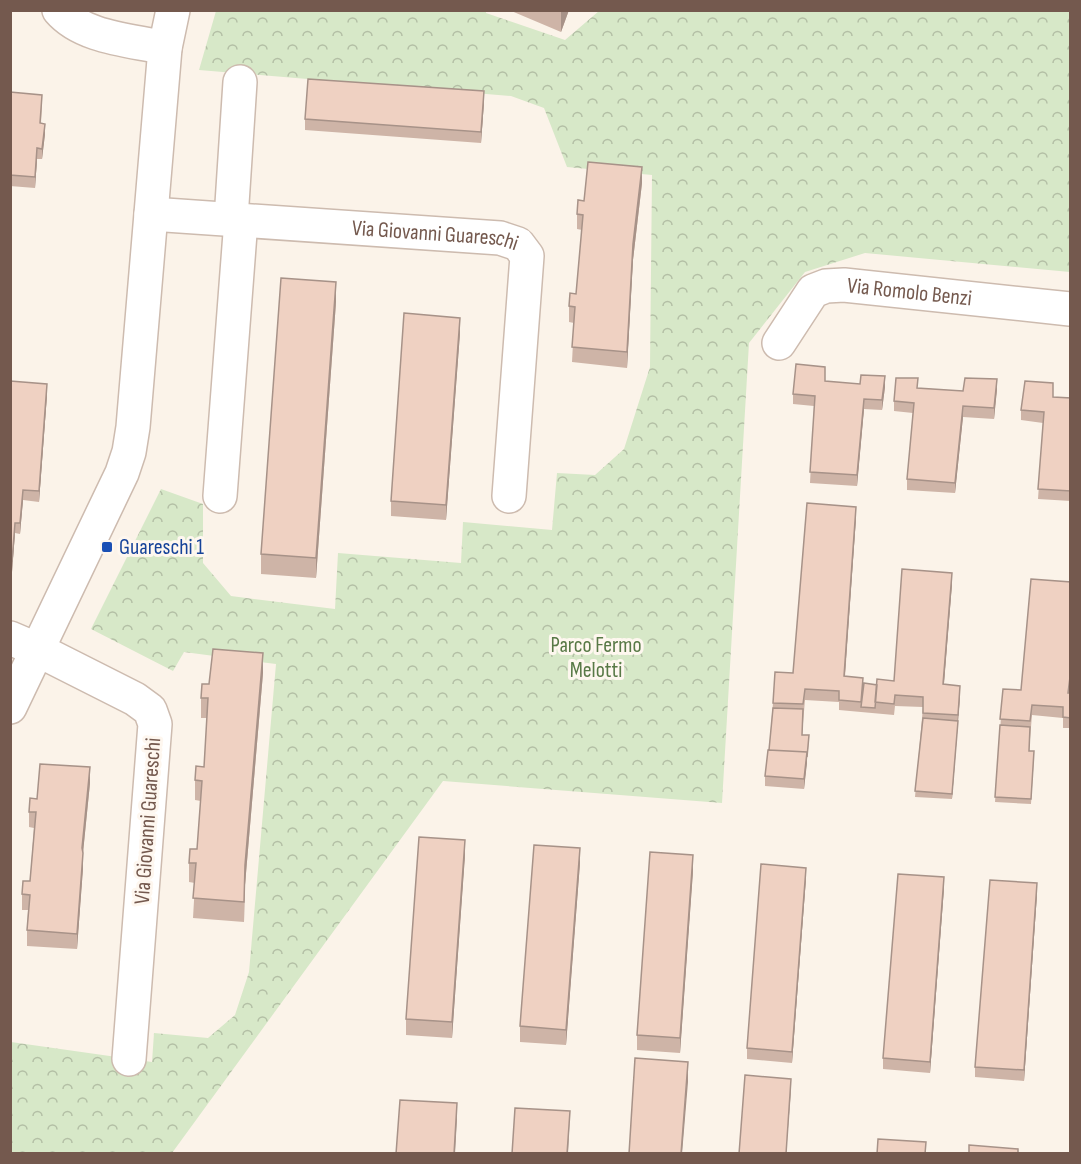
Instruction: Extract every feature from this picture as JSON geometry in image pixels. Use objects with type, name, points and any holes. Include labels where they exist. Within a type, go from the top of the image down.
[{"type":"street","points":[[58,10],[81,27],[165,48]]},
{"type":"street","points":[[10,707],[24,644],[122,473],[129,452],[165,48],[173,10]]},
{"type":"street","points":[[220,496],[236,220],[240,82]]},
{"type":"street","name":"Via Giovanni Guareschi","points":[[151,214],[500,238],[518,244],[527,256],[509,496]]},
{"type":"street","name":"Via Romolo Benzi","points":[[779,343],[813,291],[826,286],[844,285],[1071,309]]},
{"type":"street","name":"Via Giovanni Guareschi","points":[[24,644],[135,699],[150,710],[155,724],[129,1059]]},
{"type":"green space","name":"Parco Fermo Melotti","points":[[216,11],[486,11],[486,13],[565,40],[599,11],[1070,11],[1070,272],[865,253],[805,272],[749,343],[722,803],[443,781],[172,1153],[11,1154],[11,1042],[152,1062],[154,1033],[208,1038],[235,1015],[249,972],[276,664],[184,652],[173,671],[91,629],[161,489],[203,504],[203,563],[231,596],[335,609],[338,553],[461,563],[463,522],[552,530],[557,473],[595,475],[624,449],[650,367],[652,175],[567,167],[544,108],[511,96],[199,70]]},
{"type":"building","points":[[308,79],[484,91],[481,132],[305,119]]},
{"type":"building","points":[[10,92],[42,95],[40,123],[45,124],[42,149],[37,148],[35,177],[10,175]]},
{"type":"building","points":[[588,162],[642,167],[633,244],[627,352],[572,347],[575,307],[569,306],[570,293],[576,294],[583,215],[577,214],[578,200],[584,201]]},
{"type":"building","points":[[281,278],[336,282],[316,558],[261,554]]},
{"type":"building","points":[[404,313],[460,318],[446,505],[391,501]]},
{"type":"building","points":[[796,364],[825,367],[825,381],[860,384],[861,375],[885,376],[882,400],[864,399],[857,475],[810,472],[815,396],[793,394]]},
{"type":"building","points":[[896,378],[918,378],[917,388],[963,391],[965,378],[997,379],[994,408],[963,406],[955,483],[907,479],[914,403],[894,401]]},
{"type":"building","points":[[10,381],[47,384],[39,491],[23,490],[20,523],[15,523],[12,561],[10,561]]},
{"type":"building","points":[[1025,381],[1053,383],[1053,397],[1071,398],[1071,491],[1038,489],[1044,412],[1021,410]]},
{"type":"building","points":[[807,503],[856,507],[844,676],[863,678],[861,702],[839,700],[839,691],[805,689],[803,704],[773,703],[775,672],[793,673]]},
{"type":"building","points":[[902,569],[952,573],[943,684],[960,686],[958,715],[923,713],[923,697],[895,695],[894,704],[875,702],[877,679],[894,681]]},
{"type":"building","points":[[1031,579],[1071,582],[1071,669],[1068,693],[1071,693],[1071,718],[1063,717],[1063,707],[1032,705],[1030,721],[1000,719],[1003,689],[1021,690]]},
{"type":"building","points":[[213,649],[263,653],[245,865],[244,902],[193,898],[196,863],[189,863],[190,849],[197,849],[202,781],[195,780],[196,766],[204,767],[208,698],[201,698],[202,684],[209,684]]},
{"type":"building","points":[[864,683],[877,685],[875,708],[861,707]]},
{"type":"building","points":[[773,708],[803,709],[802,735],[809,735],[807,757],[807,752],[769,750]]},
{"type":"building","points":[[923,718],[958,721],[952,794],[915,791]]},
{"type":"building","points":[[1000,725],[1030,727],[1029,751],[1034,751],[1031,799],[995,797]]},
{"type":"building","points":[[768,750],[807,752],[804,779],[765,776]]},
{"type":"building","points":[[40,764],[90,767],[77,934],[27,930],[30,895],[22,894],[23,881],[30,881],[36,812],[29,812],[30,798],[37,799]]},
{"type":"building","points":[[419,837],[465,840],[452,1022],[406,1019]]},
{"type":"building","points":[[534,845],[580,848],[566,1030],[520,1026]]},
{"type":"building","points":[[650,852],[693,855],[680,1038],[637,1035]]},
{"type":"building","points":[[761,864],[806,868],[792,1052],[747,1048]]},
{"type":"building","points":[[898,874],[944,877],[930,1062],[883,1058]]},
{"type":"building","points":[[990,880],[1037,883],[1024,1070],[975,1067]]},
{"type":"building","points":[[635,1058],[688,1062],[681,1154],[629,1154]]},
{"type":"building","points":[[745,1075],[791,1079],[786,1154],[739,1154]]},
{"type":"building","points":[[400,1100],[457,1103],[454,1154],[396,1154]]},
{"type":"building","points":[[515,1108],[570,1111],[567,1154],[512,1154]]},
{"type":"building","points":[[878,1139],[926,1142],[925,1154],[877,1154]]},
{"type":"building","points":[[969,1145],[1018,1149],[1018,1154],[969,1154]]},
{"type":"place","name":"Guareschi 1","points":[[107,547]]}]
